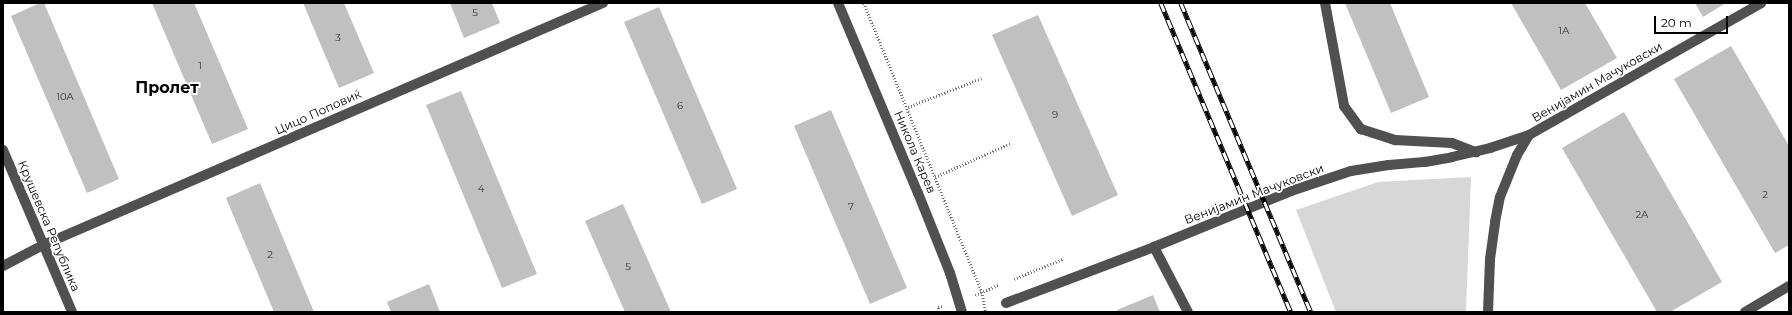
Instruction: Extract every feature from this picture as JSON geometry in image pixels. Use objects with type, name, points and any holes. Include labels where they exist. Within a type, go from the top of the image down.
[{"type":"street","name":"Цицо Поповиќ","points":[[43,245],[604,3]]},
{"type":"street","name":"Никола Карев","points":[[838,3],[918,193],[950,273],[962,312]]},
{"type":"street","points":[[1325,3],[1344,106],[1361,129],[1394,140],[1452,143],[1476,152]]},
{"type":"street","name":"Венијамин Мачуковски","points":[[1006,303],[1291,191],[1351,171],[1389,165],[1425,162],[1476,152],[1529,135],[1762,3]]},
{"type":"street","name":"Венијамин Мачуковски","points":[[1488,312],[1490,259],[1500,197],[1517,155],[1529,135]]},
{"type":"street","name":"Крушевска Република","points":[[3,150],[72,312]]},
{"type":"street","points":[[3,266],[43,245]]},
{"type":"street","points":[[1154,246],[1188,312]]},
{"type":"street","points":[[1745,312],[1789,286]]},
{"type":"path","points":[[864,3],[908,107],[982,292],[986,312]]},
{"type":"path","points":[[908,107],[982,78]]},
{"type":"path","points":[[935,177],[1011,143]]},
{"type":"path","points":[[1010,281],[1063,259]]},
{"type":"path","points":[[982,292],[1003,283]]},
{"type":"shaded area","points":[[1471,177],[1466,312],[1336,312],[1296,210],[1378,182]]},
{"type":"building","points":[[40,3],[44,3],[119,179],[87,193],[11,16]]},
{"type":"building","points":[[152,3],[194,3],[248,129],[212,144]]},
{"type":"building","points":[[303,3],[344,3],[374,73],[339,88]]},
{"type":"building","points":[[450,3],[492,3],[500,23],[464,38]]},
{"type":"building","points":[[1345,3],[1390,3],[1429,97],[1391,113]]},
{"type":"building","points":[[1511,3],[1585,3],[1617,58],[1561,90]]},
{"type":"building","points":[[1695,3],[1726,3],[1703,17]]},
{"type":"building","points":[[659,7],[737,189],[702,204],[624,22]]},
{"type":"building","points":[[1038,15],[1118,195],[1072,216],[992,35]]},
{"type":"building","points":[[1731,46],[1789,146],[1789,245],[1775,253],[1674,79]]},
{"type":"building","points":[[461,91],[537,274],[502,288],[426,105]]},
{"type":"building","points":[[831,110],[907,288],[870,304],[794,126]]},
{"type":"building","points":[[1624,112],[1722,282],[1670,312],[1657,312],[1562,148]]},
{"type":"building","points":[[260,183],[314,312],[274,312],[226,198]]},
{"type":"building","points":[[623,204],[671,312],[625,312],[585,221]]},
{"type":"building","points":[[429,284],[440,312],[391,312],[387,302]]},
{"type":"building","points":[[1153,295],[1160,312],[1118,312],[1117,310]]},
{"type":"railway","points":[[1161,3],[1291,312]]},
{"type":"railway","points":[[1181,3],[1311,312]]},
{"type":"district","name":"Пролет","points":[[167,88]]}]
